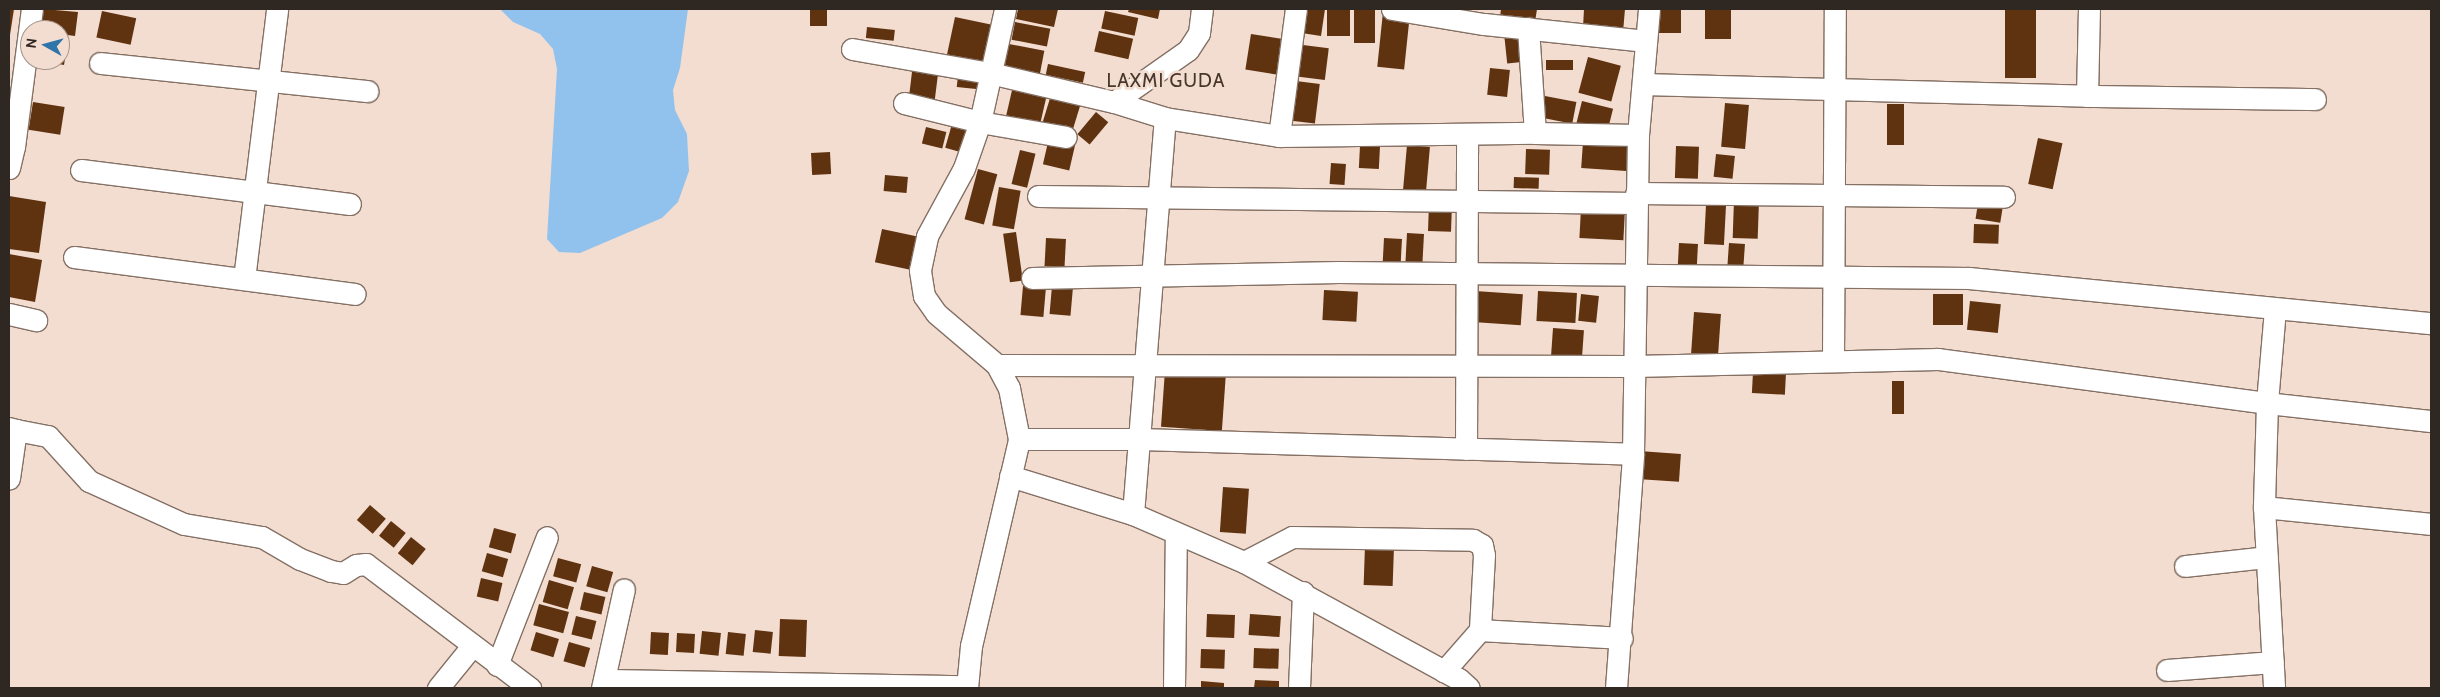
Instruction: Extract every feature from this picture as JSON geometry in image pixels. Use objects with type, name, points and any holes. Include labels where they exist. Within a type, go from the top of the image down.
[{"type":"street","points":[[9,168],[14,147],[32,9]]},
{"type":"street","points":[[244,279],[277,9]]},
{"type":"street","points":[[624,589],[604,684],[967,687],[971,646],[1019,439],[1009,388],[996,365],[936,313],[924,296],[920,270],[928,236],[964,168],[980,122],[1005,9]]},
{"type":"street","points":[[1114,102],[1188,50],[1199,33],[1202,9]]},
{"type":"street","points":[[1278,136],[1296,9]]},
{"type":"street","points":[[1392,9],[1485,16],[1528,28],[1646,41]]},
{"type":"street","points":[[1616,688],[1622,638],[1633,454],[1634,275],[1638,135],[1649,9]]},
{"type":"street","points":[[1833,360],[1835,9]]},
{"type":"street","points":[[2087,96],[2089,9]]},
{"type":"street","points":[[1528,28],[1535,132]]},
{"type":"street","points":[[852,49],[990,73],[1114,102],[1165,118],[1278,136],[1535,132],[1638,135]]},
{"type":"street","points":[[100,63],[368,91]]},
{"type":"street","points":[[1643,84],[2087,96],[2315,99]]},
{"type":"street","points":[[904,103],[980,122],[1066,137]]},
{"type":"street","points":[[1133,514],[1165,118]]},
{"type":"street","points":[[1466,449],[1467,134]]},
{"type":"street","points":[[80,170],[350,204]]},
{"type":"street","points":[[1038,196],[1157,199],[1468,201],[1834,195],[2004,197]]},
{"type":"street","points":[[74,256],[355,294]]},
{"type":"street","points":[[1032,278],[1151,275],[1467,273],[1969,278],[2431,323]]},
{"type":"street","points":[[2274,688],[2264,506],[2267,403],[2275,309]]},
{"type":"street","points":[[9,314],[36,320]]},
{"type":"street","points":[[996,365],[1144,363],[1634,366],[1938,359],[2267,403],[2431,421]]},
{"type":"street","points":[[9,478],[12,429],[48,436],[89,481],[184,524],[262,537],[331,571],[343,573],[356,565],[366,564],[497,665],[530,688]]},
{"type":"street","points":[[1019,439],[1139,439],[1633,454]]},
{"type":"street","points":[[1010,476],[1133,514],[1244,562],[1303,592],[1444,671],[1469,688]]},
{"type":"street","points":[[2264,506],[2431,524]]},
{"type":"street","points":[[1174,688],[1176,533]]},
{"type":"street","points":[[497,665],[547,537]]},
{"type":"street","points":[[1244,562],[1292,537],[1473,540],[1482,545],[1484,555],[1480,630],[1444,671]]},
{"type":"street","points":[[2185,566],[2267,557]]},
{"type":"street","points":[[1299,688],[1303,592]]},
{"type":"street","points":[[1480,630],[1622,638]]},
{"type":"street","points":[[438,688],[472,646]]},
{"type":"street","points":[[2167,670],[2273,662]]},
{"type":"water","points":[[500,9],[688,9],[680,68],[673,90],[675,110],[687,134],[689,171],[678,202],[662,218],[580,253],[559,252],[547,239],[557,69],[553,49],[540,34],[513,22]]},
{"type":"building","points":[[9,9],[14,9],[10,35],[9,35]]},
{"type":"building","points":[[43,9],[78,12],[75,36],[70,35],[70,20],[41,20]]},
{"type":"building","points":[[810,9],[827,9],[827,26],[810,26]]},
{"type":"building","points":[[1018,9],[1058,9],[1054,27],[1016,19]]},
{"type":"building","points":[[1129,9],[1160,9],[1158,19],[1128,12]]},
{"type":"building","points":[[1298,9],[1325,9],[1321,36],[1295,32]]},
{"type":"building","points":[[1327,9],[1350,9],[1350,36],[1327,36]]},
{"type":"building","points":[[1354,9],[1375,9],[1375,43],[1354,43]]},
{"type":"building","points":[[1501,9],[1537,9],[1535,22],[1500,17]]},
{"type":"building","points":[[1584,9],[1625,9],[1623,32],[1583,28]]},
{"type":"building","points":[[1657,9],[1681,9],[1681,33],[1657,33]]},
{"type":"building","points":[[1705,9],[1731,9],[1731,39],[1705,39]]},
{"type":"building","points":[[2005,9],[2036,9],[2036,78],[2005,78]]},
{"type":"building","points":[[102,11],[136,18],[131,45],[96,37]]},
{"type":"building","points":[[1105,11],[1138,18],[1135,36],[1101,29]]},
{"type":"building","points":[[1383,12],[1410,15],[1404,70],[1377,67]]},
{"type":"building","points":[[955,17],[993,25],[985,65],[946,57]]},
{"type":"building","points":[[1015,22],[1050,29],[1047,47],[1012,40]]},
{"type":"building","points":[[867,27],[895,30],[894,41],[866,38]]},
{"type":"building","points":[[1099,31],[1133,39],[1128,59],[1094,51]]},
{"type":"building","points":[[1521,32],[1524,62],[1507,64],[1504,34]]},
{"type":"building","points":[[1251,34],[1290,40],[1284,76],[1245,70]]},
{"type":"building","points":[[1009,44],[1044,51],[1040,75],[1004,69]]},
{"type":"building","points":[[1295,44],[1329,48],[1325,80],[1291,76]]},
{"type":"building","points":[[1588,57],[1621,66],[1611,102],[1578,93]]},
{"type":"building","points":[[1546,60],[1573,60],[1573,70],[1546,70]]},
{"type":"building","points":[[913,64],[939,67],[934,105],[908,102]]},
{"type":"building","points":[[1048,64],[1085,72],[1083,83],[1046,75]]},
{"type":"building","points":[[1490,68],[1510,70],[1507,97],[1487,95]]},
{"type":"building","points":[[958,75],[985,78],[984,90],[957,87]]},
{"type":"building","points":[[1288,80],[1320,84],[1315,124],[1283,120]]},
{"type":"building","points":[[1013,86],[1047,94],[1040,125],[1006,117]]},
{"type":"building","points":[[1051,95],[1081,104],[1071,136],[1041,127]]},
{"type":"building","points":[[1545,96],[1576,102],[1572,124],[1541,118]]},
{"type":"building","points":[[1582,101],[1613,109],[1607,131],[1576,123]]},
{"type":"building","points":[[33,102],[65,107],[60,135],[29,130]]},
{"type":"building","points":[[1725,103],[1749,105],[1745,149],[1721,147]]},
{"type":"building","points":[[1887,104],[1904,104],[1904,145],[1887,145]]},
{"type":"building","points":[[1096,112],[1108,122],[1090,144],[1077,134]]},
{"type":"building","points":[[954,117],[975,123],[966,154],[945,148]]},
{"type":"building","points":[[926,127],[946,132],[942,149],[922,143]]},
{"type":"building","points":[[1049,138],[1075,144],[1069,170],[1043,164]]},
{"type":"building","points":[[2038,138],[2062,143],[2053,189],[2028,184]]},
{"type":"building","points":[[1583,142],[1632,145],[1630,171],[1581,168]]},
{"type":"building","points":[[1407,145],[1430,147],[1426,192],[1403,190]]},
{"type":"building","points":[[1360,146],[1380,147],[1379,169],[1359,168]]},
{"type":"building","points":[[1676,146],[1699,147],[1698,179],[1675,178]]},
{"type":"building","points":[[1526,149],[1550,150],[1549,175],[1525,174]]},
{"type":"building","points":[[1020,150],[1036,154],[1027,188],[1012,184]]},
{"type":"building","points":[[830,152],[831,174],[812,175],[811,153]]},
{"type":"building","points":[[1716,154],[1735,156],[1732,179],[1714,177]]},
{"type":"building","points":[[1331,163],[1346,164],[1344,185],[1330,184]]},
{"type":"building","points":[[978,169],[997,174],[984,224],[965,219]]},
{"type":"building","points":[[885,175],[908,177],[907,193],[884,191]]},
{"type":"building","points":[[1514,177],[1539,178],[1539,189],[1514,188]]},
{"type":"building","points":[[999,187],[1021,191],[1014,229],[992,225]]},
{"type":"building","points":[[9,196],[46,202],[39,253],[9,249]]},
{"type":"building","points":[[1979,197],[2004,201],[2000,223],[1976,219]]},
{"type":"building","points":[[1734,200],[1759,201],[1758,239],[1733,238]]},
{"type":"building","points":[[1429,203],[1452,204],[1451,232],[1428,231]]},
{"type":"building","points":[[1706,205],[1726,206],[1724,245],[1704,244]]},
{"type":"building","points":[[1581,208],[1625,210],[1623,240],[1579,238]]},
{"type":"building","points":[[1974,224],[1999,225],[1998,244],[1973,243]]},
{"type":"building","points":[[882,229],[916,236],[909,270],[875,262]]},
{"type":"building","points":[[1016,232],[1023,281],[1010,282],[1003,234]]},
{"type":"building","points":[[1407,233],[1424,234],[1422,270],[1405,269]]},
{"type":"building","points":[[1046,238],[1066,239],[1065,267],[1045,266]]},
{"type":"building","points":[[1384,238],[1402,239],[1401,267],[1383,266]]},
{"type":"building","points":[[1679,243],[1698,244],[1696,275],[1677,274]]},
{"type":"building","points":[[1729,243],[1745,244],[1743,271],[1727,270]]},
{"type":"building","points":[[9,254],[42,260],[35,302],[9,297]]},
{"type":"building","points":[[1023,286],[1046,288],[1043,317],[1020,315]]},
{"type":"building","points":[[1052,286],[1073,288],[1070,316],[1050,314]]},
{"type":"building","points":[[1324,290],[1358,292],[1356,322],[1322,320]]},
{"type":"building","points":[[1475,291],[1523,294],[1521,325],[1473,322]]},
{"type":"building","points":[[1538,291],[1577,293],[1575,323],[1536,321]]},
{"type":"building","points":[[1581,294],[1599,296],[1596,323],[1578,321]]},
{"type":"building","points":[[1933,294],[1963,294],[1963,325],[1933,325]]},
{"type":"building","points":[[1970,301],[2001,304],[1998,333],[1967,330]]},
{"type":"building","points":[[1694,312],[1721,314],[1718,355],[1691,353]]},
{"type":"building","points":[[1553,328],[1584,330],[1582,357],[1551,355]]},
{"type":"building","points":[[1165,370],[1226,374],[1222,431],[1161,427]]},
{"type":"building","points":[[1753,372],[1786,374],[1785,395],[1752,393]]},
{"type":"building","points":[[1892,381],[1904,381],[1904,414],[1892,414]]},
{"type":"building","points":[[1639,451],[1681,454],[1679,482],[1637,479]]},
{"type":"building","points":[[1223,487],[1249,489],[1246,534],[1220,532]]},
{"type":"building","points":[[370,505],[386,519],[373,534],[357,520]]},
{"type":"building","points":[[391,521],[406,533],[394,548],[379,536]]},
{"type":"building","points":[[494,528],[516,534],[511,553],[489,547]]},
{"type":"building","points":[[411,537],[426,549],[413,565],[398,553]]},
{"type":"building","points":[[1365,546],[1394,547],[1393,586],[1364,585]]},
{"type":"building","points":[[487,553],[508,559],[503,577],[482,571]]},
{"type":"building","points":[[558,558],[581,564],[576,583],[553,576]]},
{"type":"building","points":[[592,566],[613,572],[607,592],[586,586]]},
{"type":"building","points":[[481,578],[502,583],[498,601],[477,597]]},
{"type":"building","points":[[549,580],[574,587],[568,609],[543,602]]},
{"type":"building","points":[[584,592],[605,597],[601,614],[580,610]]},
{"type":"building","points":[[539,604],[569,612],[563,633],[533,625]]},
{"type":"building","points":[[1207,614],[1235,615],[1234,638],[1206,637]]},
{"type":"building","points":[[1250,614],[1281,616],[1279,637],[1249,635]]},
{"type":"building","points":[[576,616],[596,621],[592,640],[571,634]]},
{"type":"building","points":[[780,619],[807,620],[806,657],[779,656]]},
{"type":"building","points":[[755,630],[773,632],[771,654],[753,652]]},
{"type":"building","points":[[702,631],[721,633],[718,656],[700,654]]},
{"type":"building","points":[[536,632],[559,639],[553,657],[530,650]]},
{"type":"building","points":[[651,632],[669,633],[668,655],[650,654]]},
{"type":"building","points":[[728,632],[746,634],[744,656],[726,654]]},
{"type":"building","points":[[677,633],[695,634],[694,653],[676,652]]},
{"type":"building","points":[[569,642],[590,648],[585,667],[563,661]]},
{"type":"building","points":[[1254,648],[1279,649],[1278,669],[1253,668]]},
{"type":"building","points":[[1201,649],[1225,650],[1224,669],[1200,668]]},
{"type":"building","points":[[1255,680],[1279,681],[1279,688],[1254,688]]},
{"type":"building","points":[[1201,681],[1224,683],[1224,688],[1201,688]]},
{"type":"district","name":"LAXMI GUDA","points":[[1166,81]]}]
